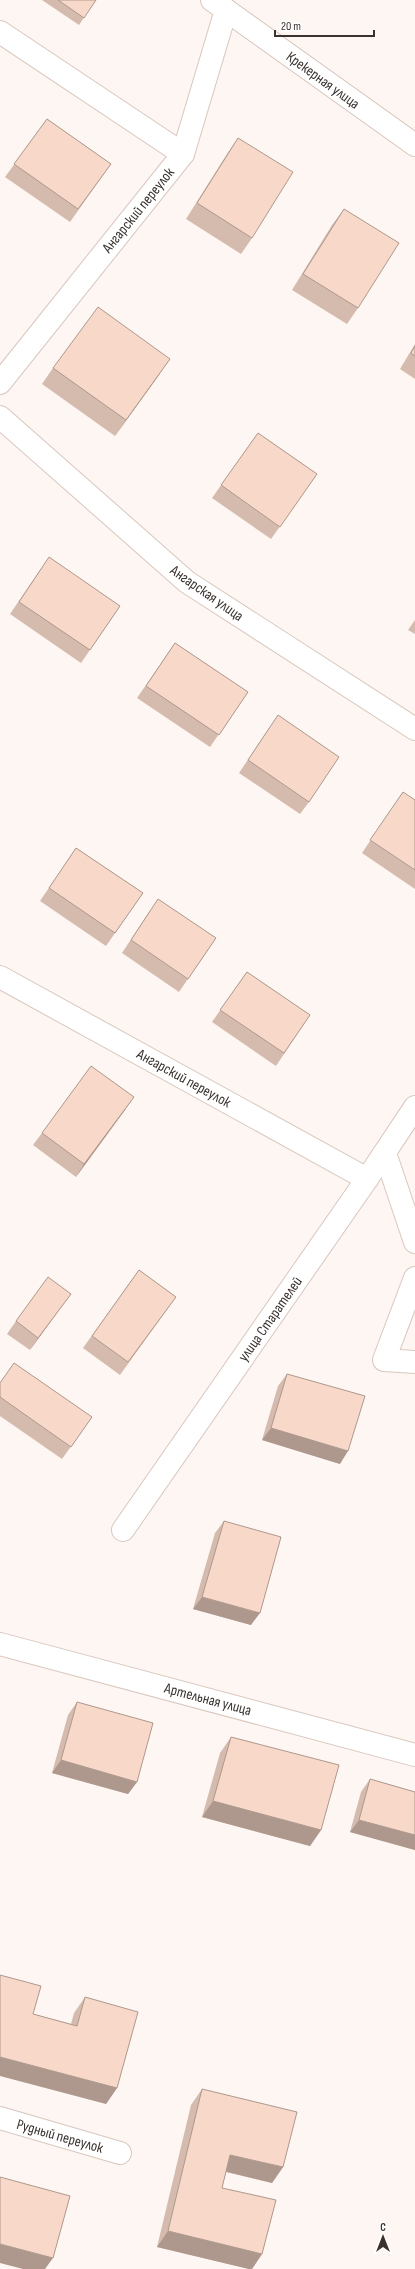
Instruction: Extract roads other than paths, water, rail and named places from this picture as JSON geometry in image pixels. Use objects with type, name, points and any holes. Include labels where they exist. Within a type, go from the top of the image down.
[{"type":"street","name":"Крекерная улица","points":[[219,5],[415,146]]},
{"type":"street","name":"Ангарский переулок","points":[[0,383],[183,154],[219,5]]},
{"type":"street","points":[[0,32],[183,154]]},
{"type":"street","name":"Ангарская улица","points":[[0,416],[187,582],[415,729]]},
{"type":"street","name":"Ангарский переулок","points":[[0,977],[367,1179]]},
{"type":"street","name":"улица Старателей","points":[[123,1530],[367,1179],[415,1107]]},
{"type":"street","points":[[385,1152],[415,1242]]},
{"type":"street","points":[[415,1278],[384,1360],[415,1362]]},
{"type":"street","name":"Артельная улица","points":[[2,1651],[415,1755]]},
{"type":"street","name":"Рудный переулок","points":[[0,2118],[120,2153]]}]
